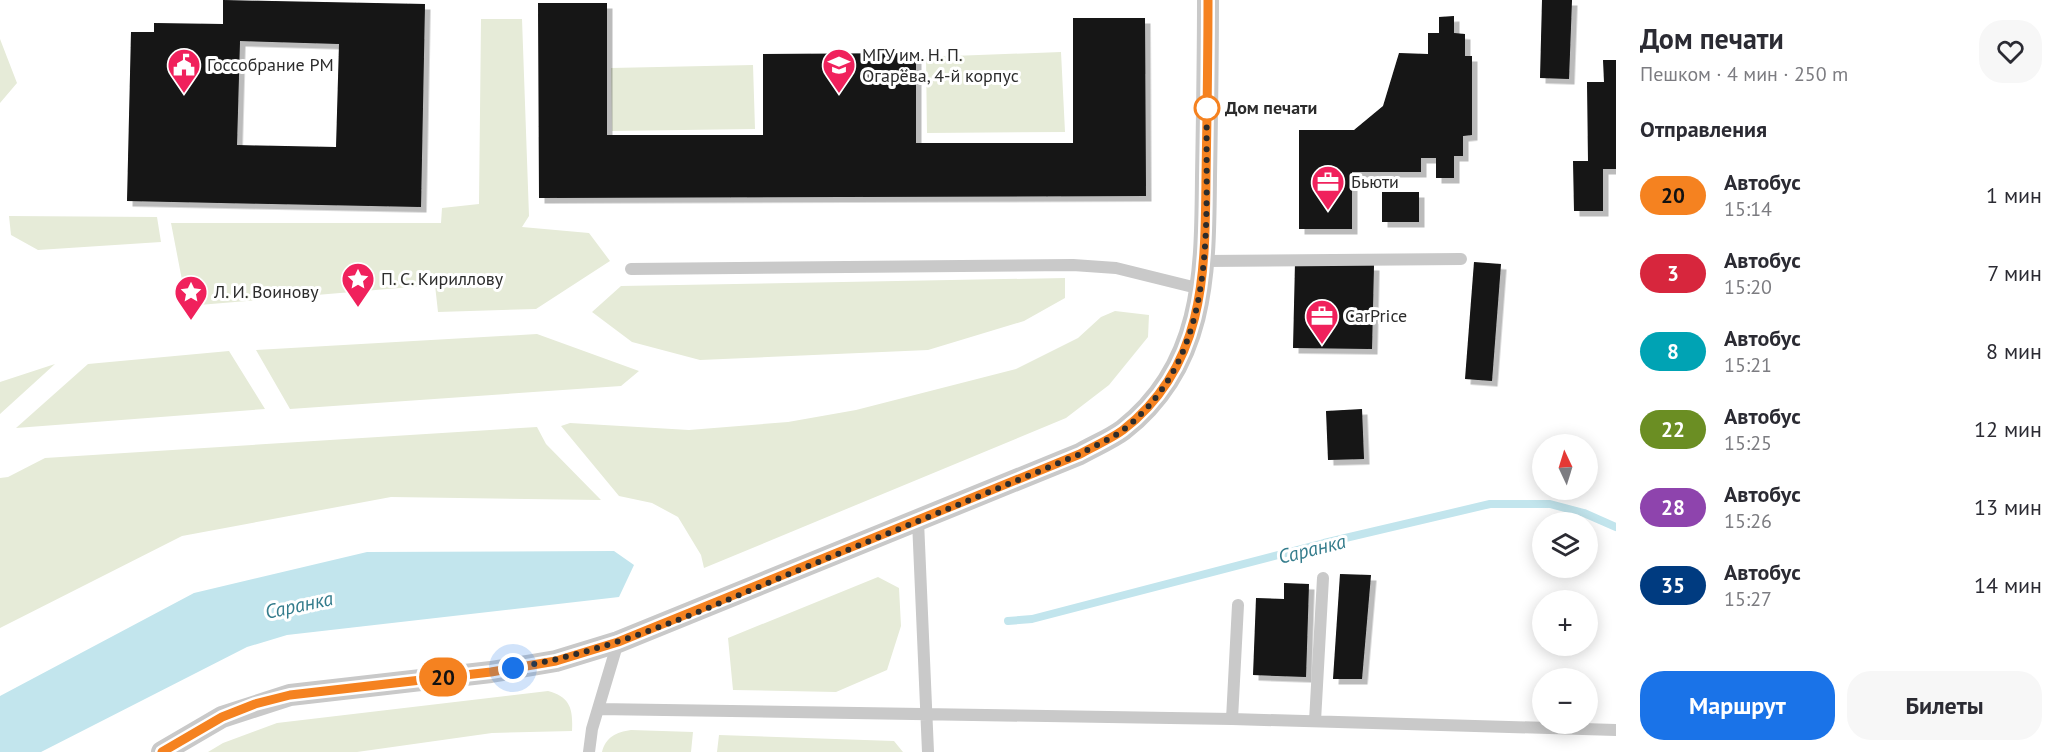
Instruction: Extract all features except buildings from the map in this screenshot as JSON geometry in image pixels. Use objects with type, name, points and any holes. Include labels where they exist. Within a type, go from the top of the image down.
[{"type":"street","points":[[162,752],[222,717],[255,704],[290,695],[491,672],[556,661],[618,642],[1080,454],[1123,430],[1152,403],[1171,376],[1189,343],[1201,289],[1205,261],[1208,0]]},
{"type":"lane","points":[[1205,261],[1461,259]]},
{"type":"lane","points":[[631,269],[1073,265],[1116,268],[1201,289]]},
{"type":"lane","points":[[918,521],[928,752]]},
{"type":"lane","points":[[1315,721],[1323,578]]},
{"type":"lane","points":[[1232,718],[1238,605]]},
{"type":"lane","points":[[589,752],[598,710],[618,642]]},
{"type":"lane","points":[[598,710],[1232,718],[1616,730]]},
{"type":"green space","points":[[481,19],[522,19],[529,216],[522,227],[589,233],[610,261],[536,309],[438,312],[435,285],[187,306],[171,223],[441,223],[442,208],[479,204]]},
{"type":"green space","points":[[0,39],[17,83],[0,103]]},
{"type":"green space","points":[[1061,52],[1065,132],[927,133],[926,57]]},
{"type":"green space","points":[[753,65],[755,129],[612,131],[611,68]]},
{"type":"green space","points":[[9,216],[157,217],[161,242],[38,250],[11,235]]},
{"type":"green space","points":[[1065,278],[1065,298],[1024,321],[928,350],[700,360],[632,342],[592,312],[621,286]]},
{"type":"green space","points":[[1115,311],[1149,315],[1148,337],[1109,385],[1066,418],[704,568],[701,555],[678,517],[652,503],[619,496],[561,426],[570,423],[689,430],[788,422],[856,410],[1016,369],[1078,338],[1101,317]]},
{"type":"green space","points":[[537,334],[639,371],[621,386],[290,409],[256,350]]},
{"type":"green space","points":[[229,351],[265,409],[16,428],[88,364]]},
{"type":"green space","points":[[55,364],[0,414],[0,382]]},
{"type":"green space","points":[[537,427],[546,444],[601,500],[391,497],[182,536],[0,628],[0,478],[8,477],[45,458]]},
{"type":"green space","points":[[878,577],[899,588],[901,626],[887,670],[836,692],[733,690],[728,638]]},
{"type":"green space","points":[[548,691],[562,697],[569,705],[572,731],[492,733],[357,752],[208,752],[223,743],[277,723]]},
{"type":"green space","points":[[631,730],[693,732],[691,752],[602,752],[612,736]]},
{"type":"green space","points":[[719,735],[894,741],[903,752],[717,752]]},
{"type":"water","points":[[614,551],[634,565],[619,597],[287,635],[247,647],[41,752],[0,752],[0,696],[194,593],[367,552]]},
{"type":"waterway","name":"Саранка","points":[[1008,621],[1032,619],[1324,543],[1490,504],[1550,504],[1584,513],[1616,527]]},
{"type":"bus line","name":"20","points":[[162,752],[222,717],[255,704],[290,695],[491,672],[556,661],[618,642],[1080,454],[1123,430],[1152,403],[1171,376],[1189,343],[1198,306],[1205,261],[1208,0]]},
{"type":"place","name":"Госсобрание РМ","points":[[184,94]]},
{"type":"place","name":"МГУ им. Н. П. Огарёва, 4-й корпус","points":[[839,94]]},
{"type":"place","name":"Дом печати","points":[[1207,108]]},
{"type":"place","name":"Бьюти","points":[[1328,211]]},
{"type":"place","name":"П. С. Кириллову","points":[[358,308]]},
{"type":"place","name":"Л. И. Воинову","points":[[191,321]]},
{"type":"place","name":"CarPrice","points":[[1322,345]]},
{"type":"route","points":[[513,668],[556,661],[618,642],[701,610],[1080,454],[1123,430],[1152,403],[1171,376],[1189,343],[1205,261],[1207,108]]}]
